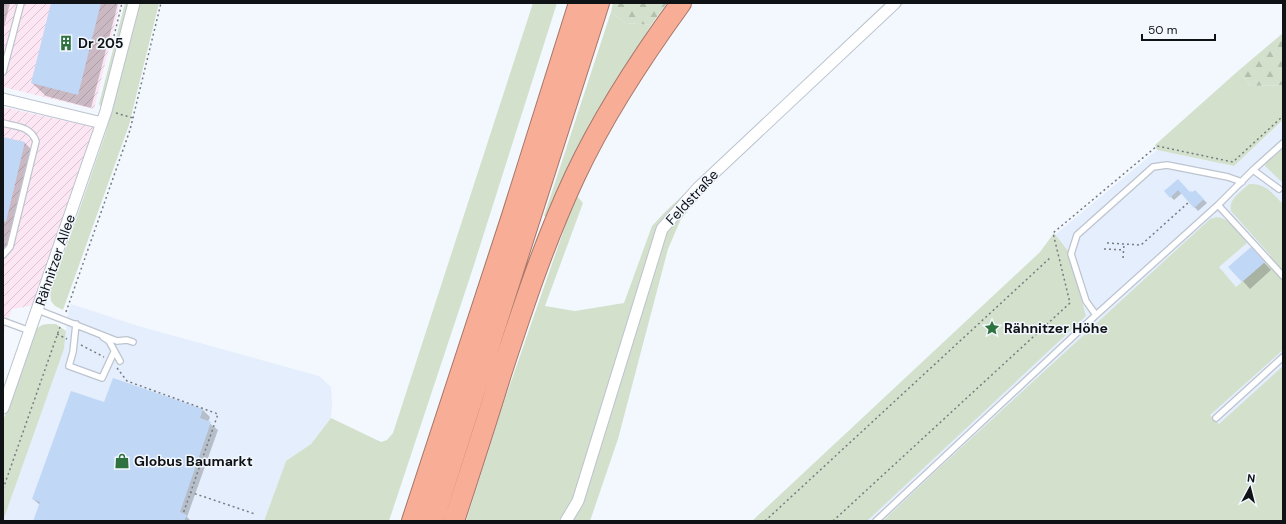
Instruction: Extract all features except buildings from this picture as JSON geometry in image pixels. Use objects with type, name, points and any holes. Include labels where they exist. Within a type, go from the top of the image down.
[{"type":"highway","points":[[412,521],[579,3]]},
{"type":"highway","points":[[433,521],[599,3]]},
{"type":"highway","points":[[454,521],[519,318],[558,214],[579,168],[611,108],[646,51],[680,3]]},
{"type":"street","name":"Rähnitzer Allee","points":[[3,408],[38,310],[97,122],[106,111],[134,3]]},
{"type":"street","name":"Feldstraße","points":[[566,521],[578,501],[662,229],[698,188],[895,3]]},
{"type":"street","points":[[3,99],[97,122]]},
{"type":"lane","points":[[3,72],[21,3]]},
{"type":"lane","points":[[3,123],[28,129],[34,135],[36,141],[10,247],[3,255]]},
{"type":"lane","points":[[876,521],[1096,315],[1218,205],[1283,143]]},
{"type":"lane","points":[[1096,315],[1086,301],[1071,254],[1077,235],[1153,167],[1167,165],[1228,177],[1242,182]]},
{"type":"lane","points":[[1253,170],[1279,189]]},
{"type":"lane","points":[[1218,205],[1283,276]]},
{"type":"lane","points":[[38,310],[116,341],[130,341]]},
{"type":"lane","points":[[3,321],[30,332]]},
{"type":"lane","points":[[76,324],[75,342],[69,366],[102,378],[114,352]]},
{"type":"lane","points":[[98,333],[109,342],[120,361]]},
{"type":"lane","points":[[1216,418],[1283,357]]},
{"type":"path","points":[[113,40],[122,3]]},
{"type":"path","points":[[3,489],[128,137],[161,3]]},
{"type":"path","points":[[106,111],[133,118]]},
{"type":"path","points":[[834,521],[1070,303],[1053,233],[1157,146],[1233,162],[1283,116]]},
{"type":"path","points":[[1107,243],[1142,245],[1189,202]]},
{"type":"path","points":[[1123,258],[1124,244]]},
{"type":"path","points":[[1104,249],[1124,250]]},
{"type":"path","points":[[765,521],[1051,257]]},
{"type":"path","points":[[57,334],[111,360],[127,381],[218,414],[183,514]]},
{"type":"path","points":[[190,492],[255,514]]},
{"type":"shaded area","points":[[3,3],[120,3],[94,109],[3,87]]},
{"type":"shaded area","points":[[3,107],[97,128],[35,305],[12,309],[3,334]]},
{"type":"shaded area","points":[[1283,121],[1283,521],[859,521],[1078,307],[1056,234],[1157,150],[1234,166]]},
{"type":"shaded area","points":[[71,304],[138,326],[319,376],[331,387],[331,418],[311,444],[286,461],[264,521],[3,521],[64,349],[68,313]]},
{"type":"green space","points":[[125,3],[130,3],[101,107],[99,104]]},
{"type":"green space","points":[[139,3],[159,3],[129,125],[63,310],[55,306],[51,301],[50,291],[106,132]]},
{"type":"green space","points":[[533,3],[557,3],[473,268],[389,521],[264,521],[286,461],[311,444],[331,418],[381,442],[387,440],[393,433]]},
{"type":"green space","points":[[613,3],[667,3],[651,25],[625,23],[611,12]]},
{"type":"green space","points":[[885,3],[904,3],[726,167],[681,219],[668,249],[618,439],[590,521],[466,521],[505,399],[576,195],[583,203],[545,306],[575,311],[624,303],[652,226]]},
{"type":"green space","points":[[611,12],[625,23],[651,25],[616,87],[548,217],[544,216]]},
{"type":"green space","points":[[1283,33],[1283,85],[1251,86],[1238,71]]},
{"type":"green space","points":[[1238,71],[1251,86],[1283,85],[1283,120],[1234,166],[1157,150],[1155,145]]},
{"type":"green space","points":[[1283,148],[1283,183],[1265,166],[1266,163]]},
{"type":"green space","points":[[1249,184],[1264,187],[1283,204],[1283,272],[1270,257],[1271,256],[1231,211],[1231,203],[1233,199]]},
{"type":"green space","points":[[1217,217],[1230,223],[1247,243],[1219,267],[1236,287],[1266,261],[1283,280],[1283,350],[1210,415],[1219,424],[1283,366],[1283,521],[883,521],[1210,219]]},
{"type":"green space","points":[[1054,233],[1068,251],[1086,316],[867,521],[752,521],[1040,252]]},
{"type":"green space","points":[[56,324],[66,331],[64,349],[3,521],[3,421],[36,329],[42,325]]},
{"type":"place","name":"Dr 205","points":[[66,43]]},
{"type":"place","name":"Rähnitzer Höhe","points":[[992,328]]},
{"type":"place","name":"Globus Baumarkt","points":[[122,461]]}]
